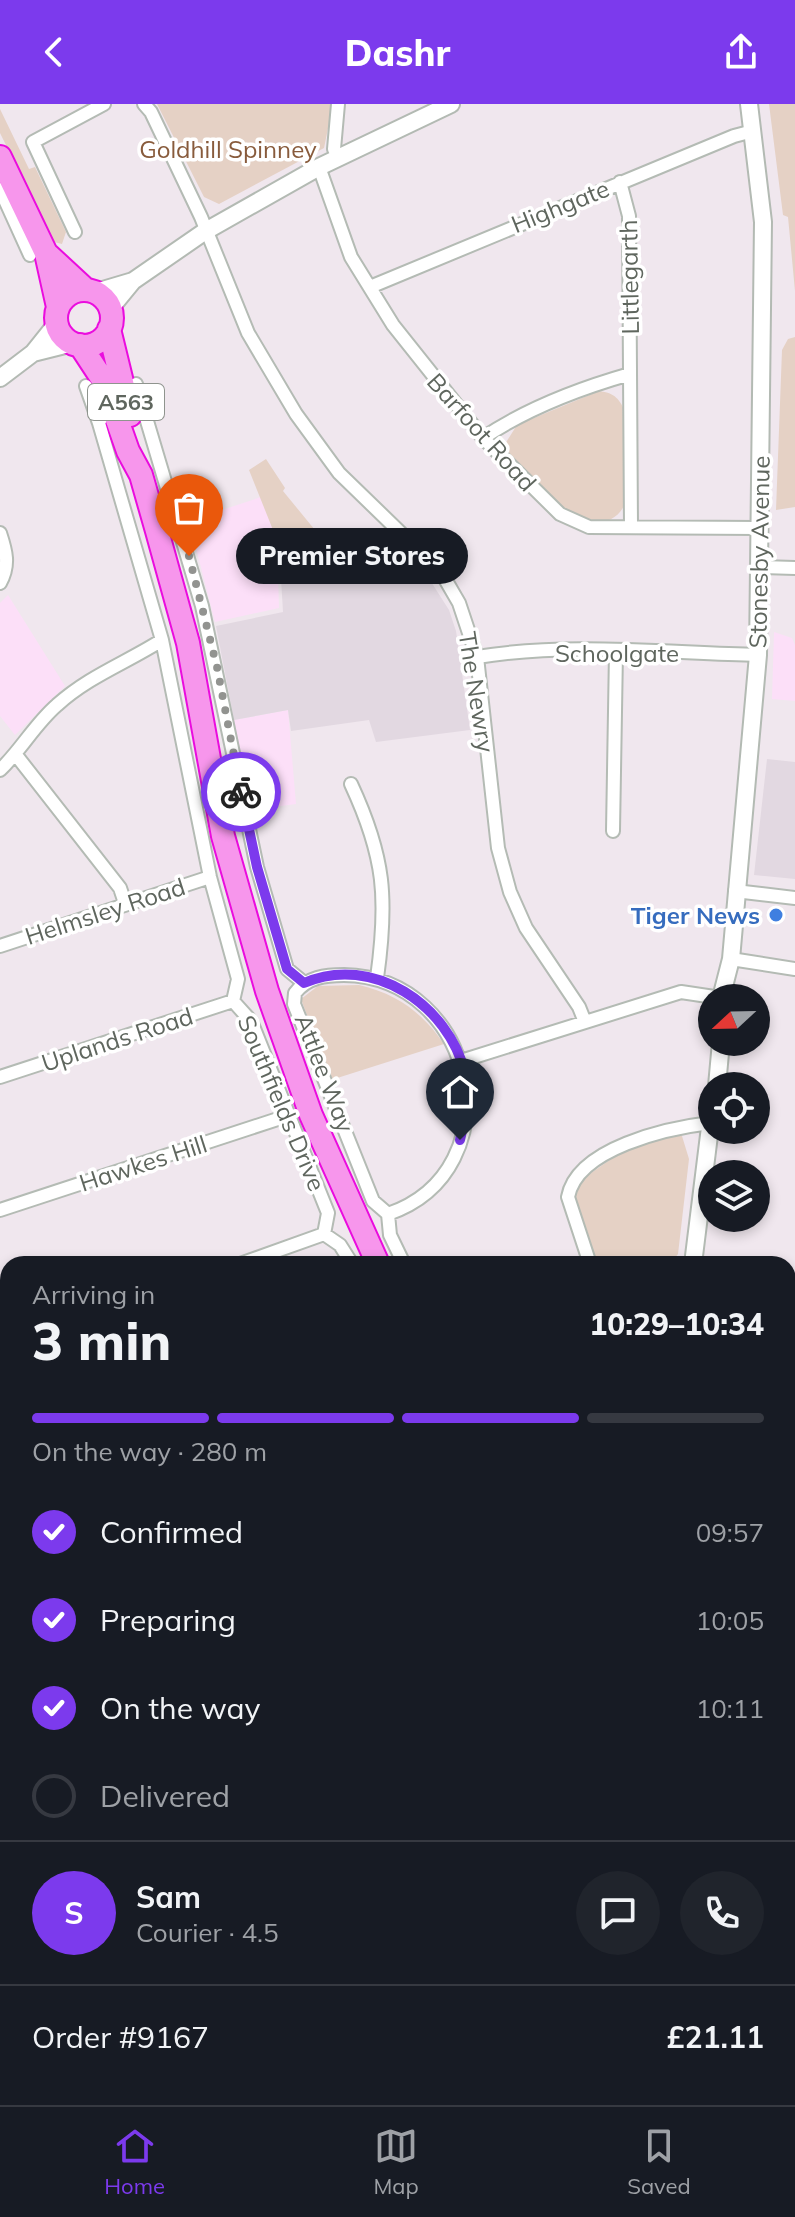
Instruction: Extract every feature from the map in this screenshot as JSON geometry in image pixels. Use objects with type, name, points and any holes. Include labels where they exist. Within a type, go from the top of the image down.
[{"type":"highway","points":[[0,157],[38,254],[66,339],[76,344],[100,340],[100,305]]},
{"type":"highway","points":[[38,254],[100,305]]},
{"type":"highway","points":[[58,315],[72,292],[100,305]]},
{"type":"highway","name":"Attlee Way","points":[[100,305],[129,398],[141,475],[188,643],[223,836],[265,984],[311,1115],[374,1256]]},
{"type":"highway","name":"Attlee Way","points":[[76,344],[129,398]]},
{"type":"main road","points":[[100,305],[204,232],[338,157],[451,104]]},
{"type":"main road","name":"Stonesby Avenue","points":[[725,984],[731,959],[758,655],[763,222],[749,104]]},
{"type":"main road","points":[[0,378],[33,353],[58,315]]},
{"type":"main road","points":[[33,353],[76,344]]},
{"type":"main road","points":[[694,1256],[708,1144]]},
{"type":"street","points":[[75,232],[33,142],[104,104]]},
{"type":"street","name":"The Newry","points":[[144,104],[151,112],[201,217],[204,232],[248,333],[296,414],[339,473],[441,572],[459,603],[477,657],[498,848],[510,892],[526,928],[579,1007],[585,1022]]},
{"type":"street","points":[[338,104],[334,149],[338,157]]},
{"type":"street","name":"Highgate","points":[[370,287],[620,182],[753,131]]},
{"type":"street","name":"Barfoot Road","points":[[319,167],[351,257],[370,287],[440,388],[536,494],[568,519],[589,527],[759,528]]},
{"type":"street","name":"Littlegarth","points":[[620,182],[629,216],[631,526]]},
{"type":"street","points":[[0,189],[38,254]]},
{"type":"street","points":[[483,438],[501,426],[561,399],[630,374]]},
{"type":"street","name":"Southfields Drive","points":[[86,386],[162,640],[210,877],[238,979],[233,1001],[251,1021],[328,1213],[324,1234]]},
{"type":"street","points":[[99,423],[129,398],[202,606],[257,867],[287,969],[304,983],[342,975],[377,978],[412,995],[429,1010],[455,1045],[461,1061],[466,1107],[453,1158],[424,1193],[404,1208],[388,1214]]},
{"type":"street","points":[[0,533],[7,554],[6,572],[0,583]]},
{"type":"street","points":[[759,567],[795,568]]},
{"type":"street","points":[[0,770],[16,755],[34,728],[65,697],[113,664],[162,640]]},
{"type":"street","name":"Schoolgate","points":[[477,657],[507,652],[758,655]]},
{"type":"street","points":[[613,831],[616,652]]},
{"type":"street","points":[[16,755],[120,888],[125,903]]},
{"type":"street","points":[[351,784],[369,823],[383,874],[385,923],[377,978]]},
{"type":"street","name":"Helmsley Road","points":[[0,946],[210,877]]},
{"type":"street","points":[[735,891],[795,898]]},
{"type":"street","points":[[731,959],[795,969]]},
{"type":"street","name":"Southfields Drive","points":[[304,983],[293,997],[299,1017],[373,1201],[388,1214],[390,1235],[400,1256]]},
{"type":"street","points":[[461,1061],[681,992],[698,995]]},
{"type":"street","name":"Uplands Road","points":[[0,1077],[233,1001]]},
{"type":"street","name":"Hawkes Hill","points":[[0,1210],[287,1116]]},
{"type":"street","points":[[587,1256],[568,1197],[581,1172],[616,1149],[698,1121]]},
{"type":"street","points":[[262,1256],[324,1234],[340,1245],[347,1256]]},
{"type":"shaded area","points":[[261,497],[277,540],[279,608],[215,622],[189,521]]},
{"type":"shaded area","points":[[385,537],[428,577],[449,610],[456,631],[470,730],[376,742],[369,720],[291,731],[288,710],[234,720],[216,626],[283,612],[279,545],[303,545],[343,578]]},
{"type":"shaded area","points":[[8,595],[65,686],[15,735],[0,716],[0,603]]},
{"type":"shaded area","points":[[774,632],[792,638],[795,645],[795,701],[772,699]]},
{"type":"shaded area","points":[[288,710],[296,804],[251,810],[234,720]]},
{"type":"shaded area","points":[[767,759],[795,762],[795,879],[754,875]]},
{"type":"green space","name":"Goldhill Spinney","points":[[157,104],[333,104],[324,148],[219,204],[204,197]]},
{"type":"green space","points":[[769,104],[795,104],[795,291],[788,217],[783,215]]},
{"type":"green space","points":[[0,109],[29,169],[35,167],[66,232],[62,244],[54,242],[0,133]]},
{"type":"green space","points":[[795,337],[795,507],[776,510],[782,350],[788,339]]},
{"type":"green space","points":[[599,391],[616,398],[626,414],[626,502],[614,517],[598,522],[579,518],[541,493],[524,476],[505,444],[517,425]]},
{"type":"green space","points":[[266,459],[285,488],[283,491],[333,552],[327,559],[304,540],[277,540],[249,470]]},
{"type":"green space","points":[[359,985],[408,1006],[444,1044],[331,1080],[301,999],[318,986]]},
{"type":"green space","points":[[675,1133],[682,1136],[689,1159],[676,1256],[592,1256],[574,1198],[578,1182],[627,1148]]},
{"type":"way so far","points":[[189,556],[217,667],[241,792]]},
{"type":"place","name":"Premier Stores","points":[[189,556]]},
{"type":"place","name":"Tiger News","points":[[776,915]]},
{"type":"route","points":[[241,792],[257,867],[287,969],[304,983],[342,975],[377,978],[412,995],[429,1010],[455,1045],[466,1077],[465,1121],[460,1140]]}]
